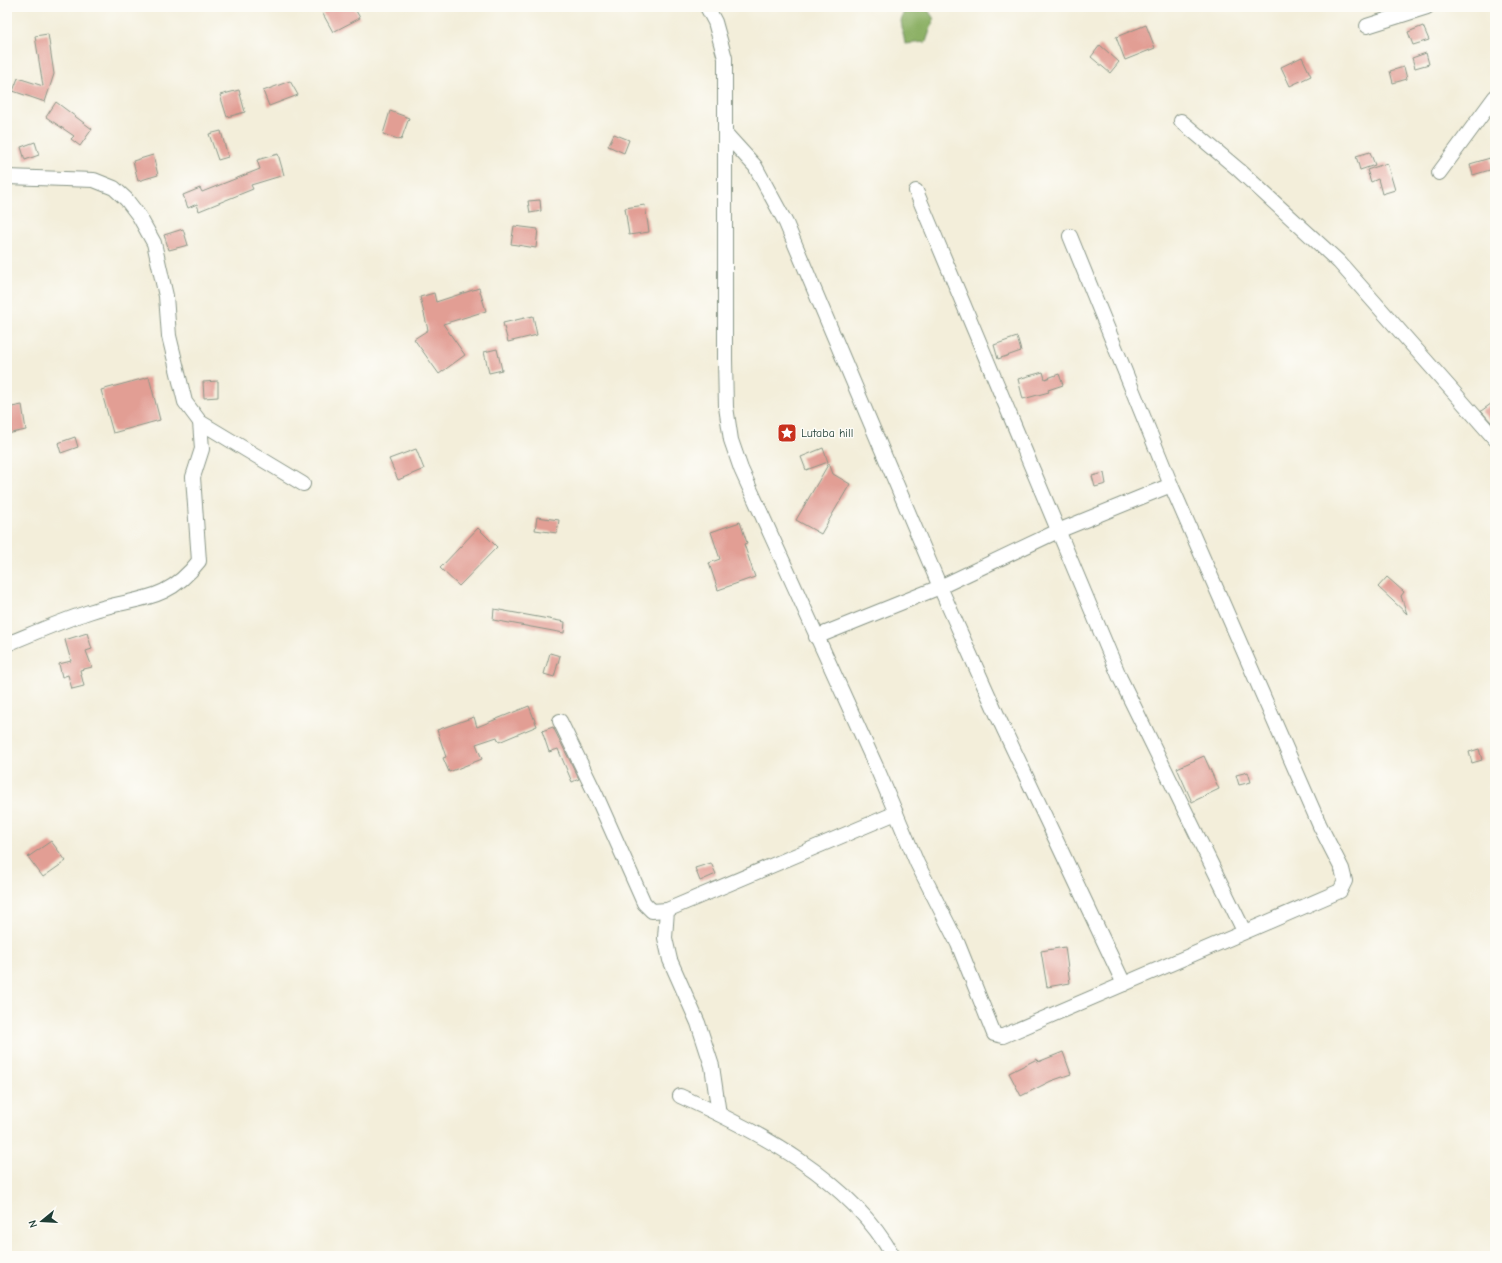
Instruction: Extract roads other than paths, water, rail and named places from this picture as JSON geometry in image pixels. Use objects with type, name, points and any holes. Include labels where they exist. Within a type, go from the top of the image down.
[{"type":"street","points":[[707,7],[715,22],[725,58],[725,360],[726,407],[731,440],[741,469],[917,863],[958,944],[994,1034],[1003,1036],[1244,930],[1340,890],[1345,882],[1342,869],[1320,826],[1171,485],[1070,236]]},
{"type":"street","points":[[1367,26],[1427,7]]},
{"type":"street","points":[[1439,173],[1495,97]]},
{"type":"street","points":[[1182,121],[1239,170],[1339,262],[1495,439]]},
{"type":"street","points":[[725,133],[755,166],[786,223],[940,587],[999,718],[1124,984]]},
{"type":"street","points":[[7,177],[94,180],[114,188],[126,199],[139,216],[154,243],[166,296],[169,336],[179,380],[186,402],[200,422],[303,484]]},
{"type":"street","points":[[916,191],[1120,678],[1244,930]]},
{"type":"street","points":[[7,644],[90,611],[159,594],[174,586],[190,573],[199,561],[193,476],[202,449],[200,422]]},
{"type":"street","points":[[816,637],[940,587],[1058,531],[1171,485]]},
{"type":"street","points":[[560,721],[596,795],[644,903],[652,910],[667,910],[896,814]]},
{"type":"street","points":[[667,910],[665,938],[670,960],[698,1023],[710,1059],[719,1114]]},
{"type":"street","points":[[680,1096],[719,1114],[821,1175],[859,1208],[881,1235],[893,1256]]},
{"type":"place","name":"Lutaba hill","points":[[787,433]]}]
